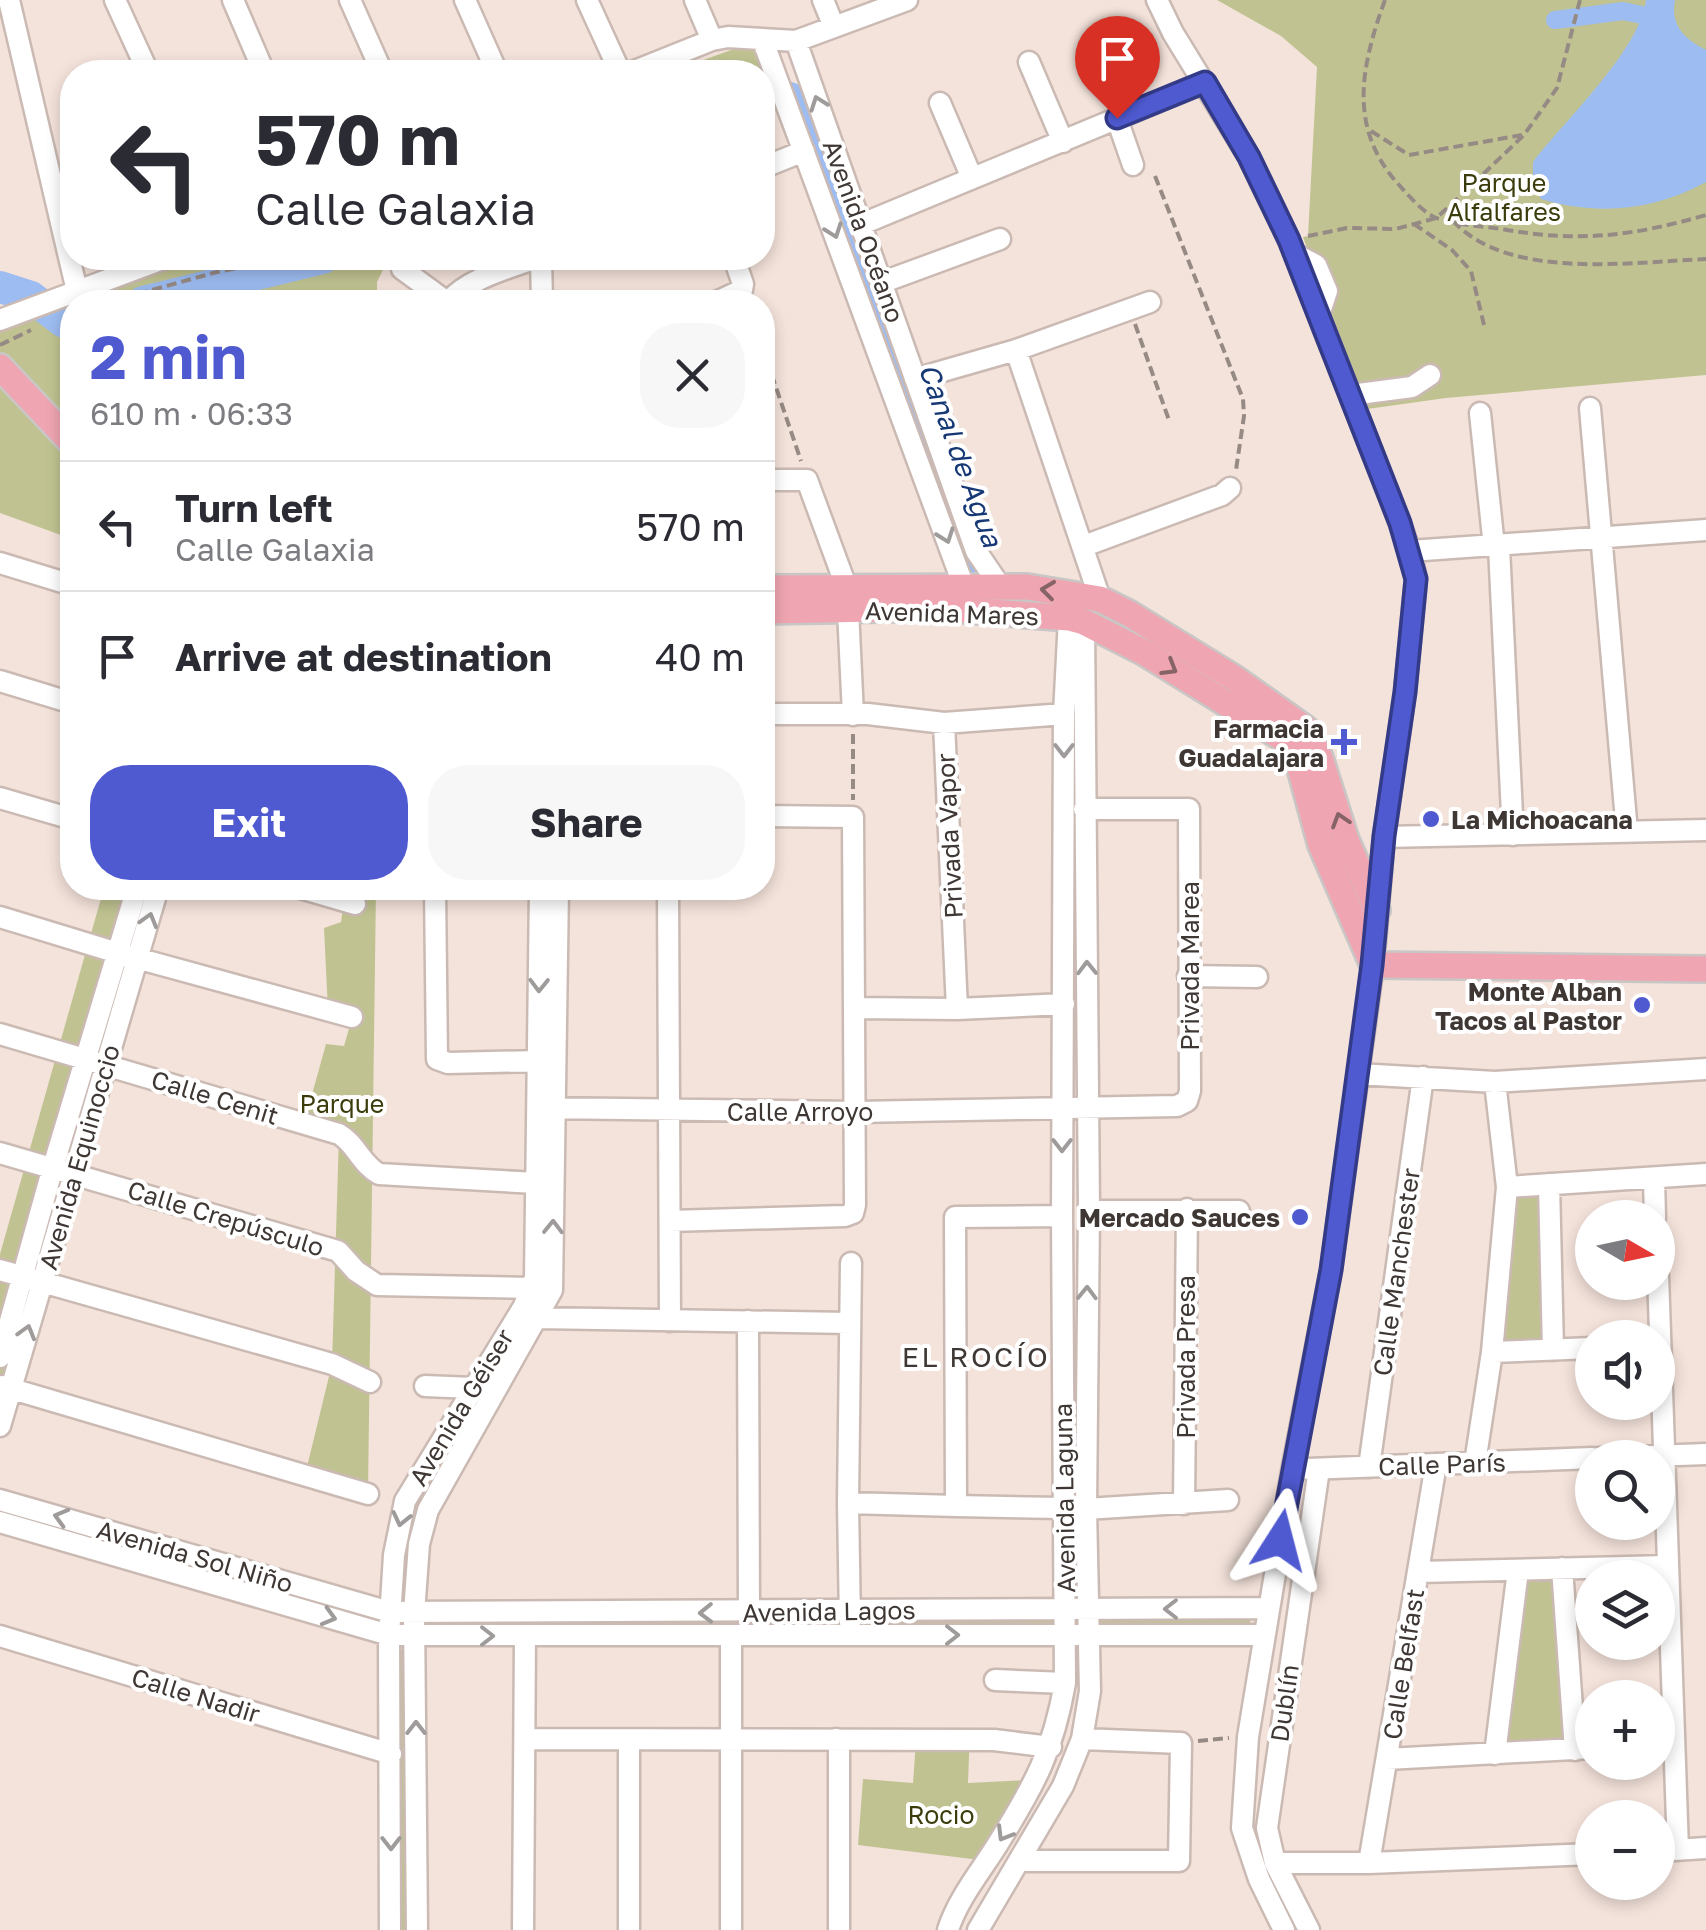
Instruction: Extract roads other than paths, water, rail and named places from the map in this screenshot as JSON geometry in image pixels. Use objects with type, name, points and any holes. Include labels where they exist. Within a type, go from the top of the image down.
[{"type":"main road","points":[[0,368],[60,430]]},
{"type":"main road","name":"Avenida Mares","points":[[775,609],[964,586],[1000,586],[1100,598],[1234,678],[1306,729],[1320,758],[1346,840],[1377,910]]},
{"type":"main road","name":"Avenida Mares","points":[[775,590],[1076,620],[1145,653],[1288,741],[1297,756],[1322,846],[1372,965]]},
{"type":"main road","points":[[1372,965],[1706,970]]},
{"type":"street","points":[[9,0],[60,254]]},
{"type":"street","points":[[115,0],[142,60]]},
{"type":"street","points":[[232,0],[259,60]]},
{"type":"street","points":[[350,0],[377,60]]},
{"type":"street","points":[[465,0],[492,60]]},
{"type":"street","points":[[587,0],[614,60]]},
{"type":"street","points":[[696,0],[712,40]]},
{"type":"street","points":[[823,0],[834,28]]},
{"type":"street","points":[[662,60],[728,36],[796,41],[907,0]]},
{"type":"street","points":[[1158,0],[1173,33],[1249,157],[1292,247],[1410,551],[1416,579],[1372,965],[1331,1270],[1292,1471],[1248,1736],[1242,1828],[1259,1879],[1284,1930]]},
{"type":"street","name":"Avenida Océano","points":[[763,41],[770,60]]},
{"type":"street","name":"Avenida Océano","points":[[796,41],[976,551],[1000,586]]},
{"type":"street","points":[[1030,62],[1063,142]]},
{"type":"street","name":"Avenida Océano","points":[[775,73],[964,586]]},
{"type":"street","points":[[862,224],[1205,82]]},
{"type":"street","points":[[940,103],[972,178]]},
{"type":"street","points":[[1117,118],[1133,164]]},
{"type":"street","points":[[775,163],[804,151]]},
{"type":"street","points":[[883,282],[1000,239]]},
{"type":"street","points":[[79,290],[133,270]]},
{"type":"street","points":[[403,270],[431,290]]},
{"type":"street","points":[[460,290],[507,270]]},
{"type":"street","points":[[0,320],[60,297]]},
{"type":"street","points":[[915,379],[1016,350],[1140,306]]},
{"type":"street","points":[[1016,350],[1100,598]]},
{"type":"street","points":[[1351,395],[1412,388],[1430,376]]},
{"type":"street","points":[[1590,408],[1627,832]]},
{"type":"street","points":[[1480,413],[1496,547],[1513,835]]},
{"type":"street","points":[[775,480],[807,480],[847,598],[853,714]]},
{"type":"street","points":[[1084,546],[1222,495],[1230,488]]},
{"type":"street","points":[[1410,551],[1706,530]]},
{"type":"street","points":[[0,563],[60,582]]},
{"type":"street","name":"Avenida Laguna","points":[[948,1930],[966,1893],[1039,1774],[1051,1747],[1065,1683],[1064,714],[1076,620]]},
{"type":"street","name":"Avenida Laguna","points":[[978,1930],[1063,1786],[1082,1739],[1090,1691],[1086,1509],[1086,864],[1076,620]]},
{"type":"street","points":[[0,681],[60,699]]},
{"type":"street","points":[[775,714],[853,714],[944,723]]},
{"type":"street","name":"Privada Vapor","points":[[957,1009],[944,723],[1064,714]]},
{"type":"street","points":[[0,798],[60,816]]},
{"type":"street","name":"Privada Marea","points":[[1063,1106],[1177,1106],[1187,1102],[1190,1092],[1189,809],[1084,809]]},
{"type":"street","points":[[670,1221],[853,1213],[854,817],[775,816]]},
{"type":"street","points":[[1384,836],[1706,830]]},
{"type":"street","points":[[1064,865],[1086,864]]},
{"type":"street","name":"Avenida Equinoccio","points":[[128,956],[135,900]]},
{"type":"street","name":"Avenida Equinoccio","points":[[0,1358],[74,1173],[96,1062],[128,956],[153,900]]},
{"type":"street","points":[[341,900],[355,904]]},
{"type":"street","points":[[434,900],[437,1059],[448,1064],[538,1061]]},
{"type":"street","name":"Avenida Géiser","points":[[390,1930],[389,1635],[398,1528],[405,1501],[473,1388],[552,1290],[546,1108],[538,1061],[540,900]]},
{"type":"street","name":"Avenida Géiser","points":[[417,1930],[414,1613],[418,1544],[428,1510],[526,1326],[535,1278],[536,1183],[546,1108],[557,900]]},
{"type":"street","points":[[668,900],[670,1321]]},
{"type":"street","points":[[0,917],[352,1017]]},
{"type":"street","points":[[1188,976],[1257,978]]},
{"type":"street","points":[[854,1008],[1064,1004]]},
{"type":"street","name":"Calle Cenit","points":[[0,1034],[339,1134],[370,1169],[389,1177],[536,1183]]},
{"type":"street","name":"Avenida Equinoccio","points":[[0,1426],[52,1167],[96,1062]]},
{"type":"street","points":[[1358,1074],[1495,1082],[1706,1069]]},
{"type":"street","name":"Calle Manchester","points":[[1369,1467],[1423,1077]]},
{"type":"street","points":[[1474,1463],[1492,1352],[1507,1187],[1495,1082]]},
{"type":"street","name":"Calle Arroyo","points":[[546,1108],[856,1112],[1063,1106]]},
{"type":"street","name":"Calle Crepúsculo","points":[[0,1153],[338,1252],[363,1276],[382,1285],[532,1288]]},
{"type":"street","points":[[1507,1187],[1706,1174]]},
{"type":"street","points":[[1654,1178],[1655,1200]]},
{"type":"street","points":[[1549,1184],[1553,1350]]},
{"type":"street","name":"Privada Presa","points":[[1184,1504],[1186,1209]]},
{"type":"street","points":[[1089,1211],[1239,1210]]},
{"type":"street","points":[[956,1506],[955,1217],[1062,1216]]},
{"type":"street","points":[[850,1636],[851,1264]]},
{"type":"street","points":[[0,1270],[332,1364],[370,1382]]},
{"type":"street","points":[[526,1326],[670,1321],[849,1323]]},
{"type":"street","points":[[748,1322],[749,1612]]},
{"type":"street","points":[[1492,1352],[1575,1349]]},
{"type":"street","points":[[1062,1358],[1086,1358]]},
{"type":"street","points":[[425,1386],[473,1388]]},
{"type":"street","points":[[6,1387],[368,1494]]},
{"type":"street","name":"Calle París","points":[[1675,1454],[1706,1454]]},
{"type":"street","name":"Calle París","points":[[1292,1471],[1575,1459]]},
{"type":"street","points":[[427,1462],[448,1475]]},
{"type":"street","name":"Calle Belfast","points":[[1368,1863],[1436,1464]]},
{"type":"street","name":"Dublín","points":[[1310,1930],[1275,1864],[1267,1828],[1319,1469]]},
{"type":"street","name":"Avenida Sol Niño","points":[[0,1500],[390,1612]]},
{"type":"street","points":[[1086,1509],[1228,1500]]},
{"type":"street","points":[[848,1503],[1062,1508]]},
{"type":"street","name":"Avenida Sol Niño","points":[[0,1522],[389,1635]]},
{"type":"street","points":[[1562,1568],[1576,1680]]},
{"type":"street","points":[[1418,1572],[1575,1568]]},
{"type":"street","points":[[1495,1754],[1518,1570]]},
{"type":"street","name":"Avenida Lagos","points":[[390,1612],[1269,1608]]},
{"type":"street","points":[[644,1613],[644,1636]]},
{"type":"street","name":"Avenida Lagos","points":[[389,1635],[1264,1635]]},
{"type":"street","name":"Calle Nadir","points":[[0,1636],[391,1754]]},
{"type":"street","points":[[523,1930],[525,1636]]},
{"type":"street","points":[[731,1636],[731,1930]]},
{"type":"street","points":[[996,1680],[1065,1683]]},
{"type":"street","points":[[526,1739],[994,1740],[1051,1747]]},
{"type":"street","points":[[836,1739],[838,1930]]},
{"type":"street","points":[[1021,1860],[1179,1861],[1181,1743],[1082,1739]]},
{"type":"street","points":[[629,1741],[629,1930]]},
{"type":"street","points":[[1387,1760],[1575,1750]]},
{"type":"street","points":[[1039,1774],[1063,1786]]},
{"type":"street","points":[[1675,1850],[1706,1848]]},
{"type":"street","points":[[1275,1864],[1575,1855]]},
{"type":"street","points":[[390,1902],[418,1901]]},
{"type":"water","points":[[1646,0],[1675,0],[1675,17],[1681,31],[1706,50],[1706,182],[1666,199],[1625,208],[1583,208],[1541,199],[1533,183],[1533,162],[1616,62],[1641,20]]},
{"type":"waterway","points":[[1555,20],[1623,11],[1642,15]]},
{"type":"waterway","name":"Canal de Agua","points":[[775,88],[793,92],[799,98],[965,554],[985,592],[1011,600],[1080,608],[1111,619],[1236,694]]},
{"type":"waterway","points":[[192,290],[274,270]]},
{"type":"waterway","points":[[0,287],[31,297],[60,319]]},
{"type":"place","name":"Farmacia Guadalajara","points":[[1344,742]]},
{"type":"place","name":"La Michoacana","points":[[1431,819]]},
{"type":"place","name":"Monte Alban Tacos al Pastor","points":[[1642,1005]]},
{"type":"place","name":"Mercado Sauces","points":[[1300,1217]]},
{"type":"district","name":"EL ROCÍO","points":[[976,1356]]},
{"type":"park label","name":"Parque Alfalfares","points":[[1504,196]]},
{"type":"park label","name":"Parque","points":[[342,1103]]},
{"type":"park label","name":"Rocio","points":[[941,1814]]}]
